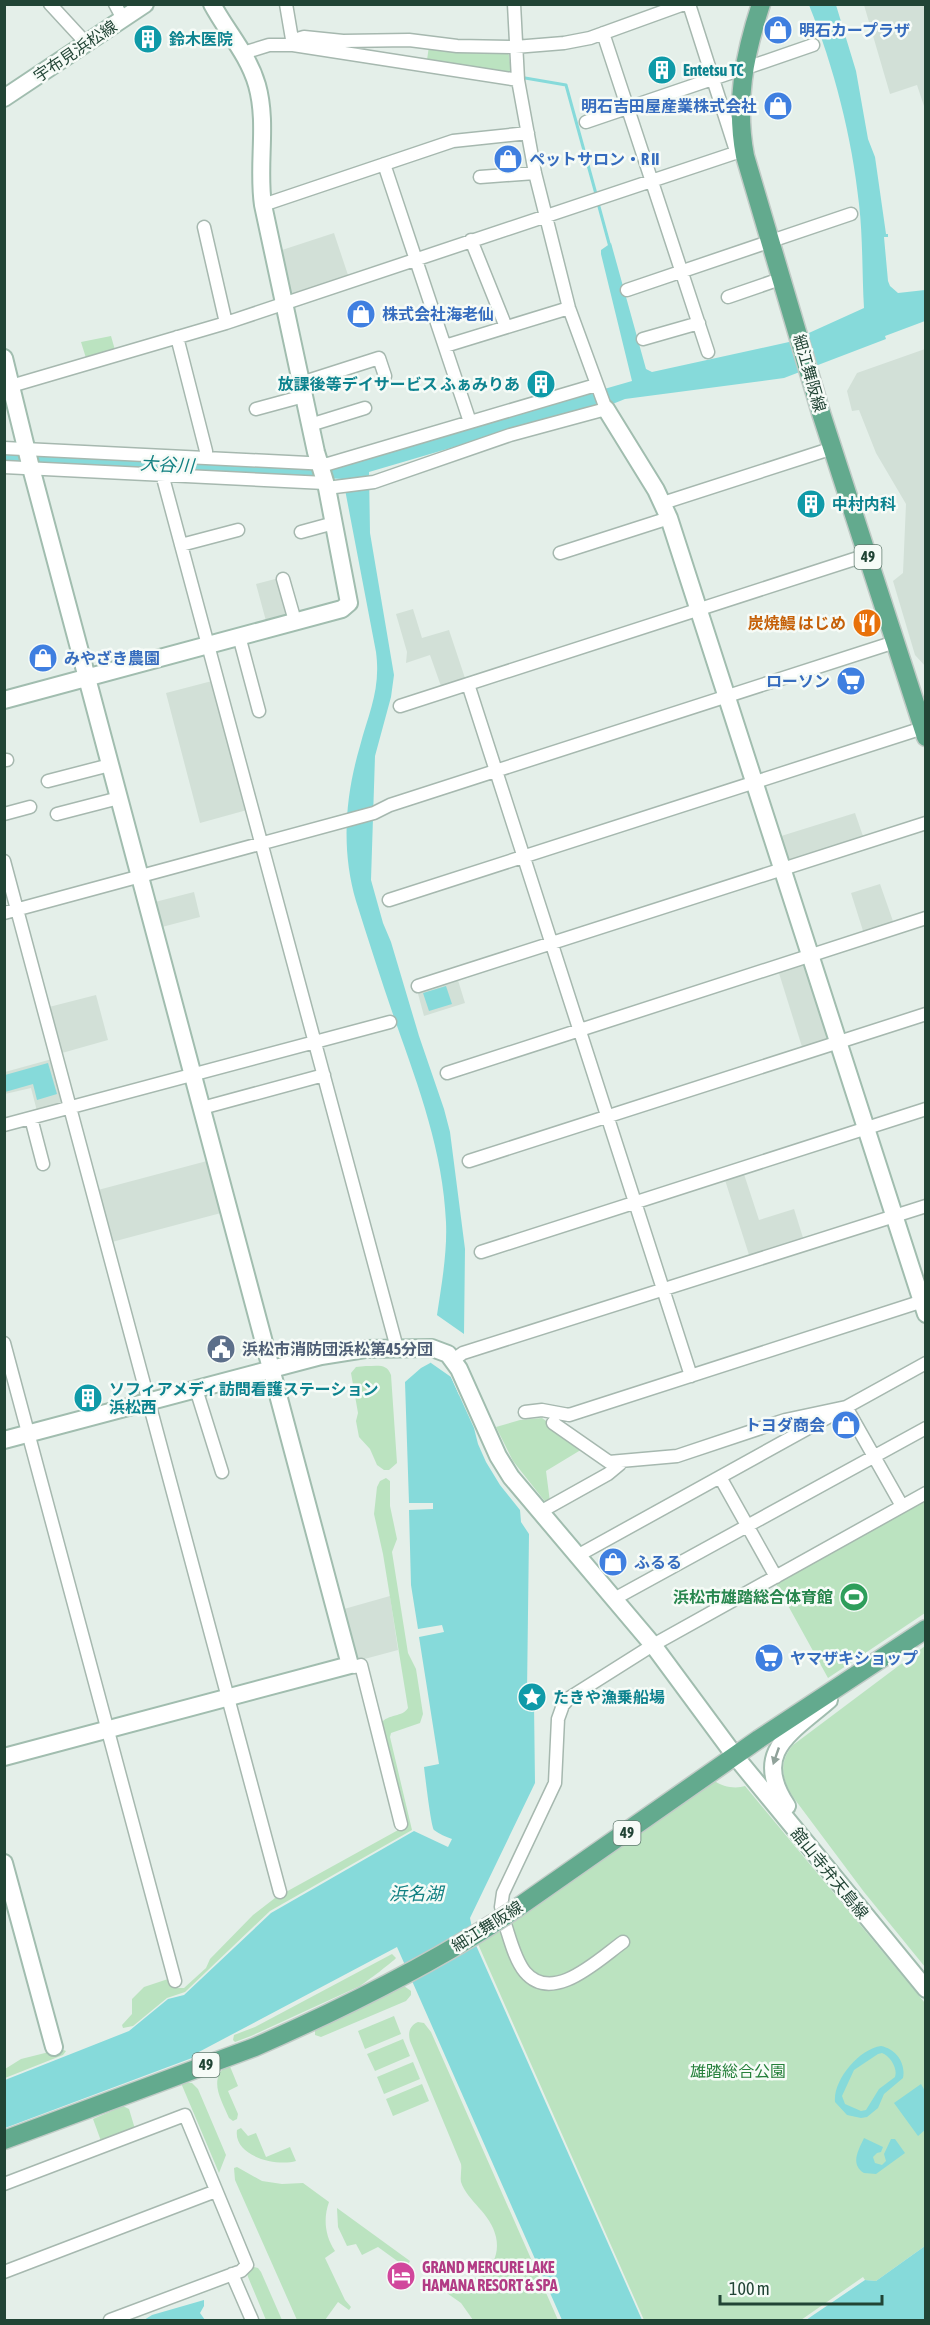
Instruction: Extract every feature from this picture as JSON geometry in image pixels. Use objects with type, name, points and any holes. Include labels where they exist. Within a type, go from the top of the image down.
[{"type":"main road","name":"細江舞阪線","points":[[761,4],[738,68],[740,151],[783,278],[833,448],[925,731]]},
{"type":"main road","name":"細江舞阪線","points":[[4,2140],[255,2047],[321,2018],[492,1927],[509,1907],[926,1629]]},
{"type":"street","points":[[50,4],[86,43]]},
{"type":"street","name":"宇布見浜松線","points":[[4,98],[86,43],[119,12],[145,4]]},
{"type":"street","points":[[4,700],[342,609],[349,603],[326,478],[310,425],[263,205],[261,188],[262,112],[257,86],[243,52],[212,4]]},
{"type":"street","points":[[286,4],[293,42]]},
{"type":"street","points":[[514,4],[518,80],[535,172],[569,308],[604,407],[666,511],[893,1216],[924,1305],[569,1415],[554,1411],[525,1412]]},
{"type":"street","points":[[243,52],[304,38],[343,41],[409,40],[457,46],[515,47],[571,42],[684,4]]},
{"type":"street","points":[[11,386],[226,323],[546,214],[740,151],[713,79],[689,4]]},
{"type":"street","points":[[603,33],[708,351]]},
{"type":"street","points":[[293,42],[518,80]]},
{"type":"street","points":[[586,122],[713,79],[738,68],[752,66],[813,45]]},
{"type":"street","points":[[263,205],[453,141],[528,133]]},
{"type":"street","points":[[384,164],[470,422]]},
{"type":"street","points":[[480,177],[535,172]]},
{"type":"street","points":[[627,290],[851,214]]},
{"type":"street","points":[[204,227],[226,323]]},
{"type":"street","points":[[471,240],[506,327]]},
{"type":"street","points":[[728,297],[783,278]]},
{"type":"street","points":[[445,346],[569,308]]},
{"type":"street","points":[[643,339],[699,323]]},
{"type":"street","points":[[177,337],[206,458]]},
{"type":"street","points":[[4,358],[86,678],[350,1665]]},
{"type":"street","points":[[256,409],[379,358],[385,376]]},
{"type":"street","points":[[326,478],[328,464],[597,387]]},
{"type":"street","points":[[4,448],[28,458],[162,474],[326,478],[372,482],[510,435],[604,407]]},
{"type":"street","points":[[310,425],[365,408]]},
{"type":"street","points":[[560,553],[833,448]]},
{"type":"street","points":[[4,467],[28,458],[206,458],[326,478]]},
{"type":"street","points":[[162,474],[398,1348]]},
{"type":"street","points":[[300,532],[334,523]]},
{"type":"street","points":[[181,545],[238,530]]},
{"type":"street","points":[[400,706],[867,555]]},
{"type":"street","points":[[283,579],[295,621]]},
{"type":"street","points":[[239,636],[259,711]]},
{"type":"street","points":[[4,913],[374,813],[390,805],[895,642]]},
{"type":"street","points":[[468,684],[692,1376]]},
{"type":"street","points":[[389,900],[753,783],[925,731]]},
{"type":"street","points":[[48,782],[110,765]]},
{"type":"street","points":[[57,814],[119,798]]},
{"type":"street","points":[[4,814],[30,807]]},
{"type":"street","points":[[418,986],[926,823]]},
{"type":"street","points":[[4,861],[280,1892]]},
{"type":"street","points":[[447,1073],[926,918]]},
{"type":"street","points":[[469,1161],[926,1014]]},
{"type":"street","points":[[4,1125],[390,1022]]},
{"type":"street","points":[[201,1108],[324,1075]]},
{"type":"street","points":[[481,1252],[926,1109]]},
{"type":"street","points":[[31,1118],[43,1164]]},
{"type":"street","points":[[4,1440],[332,1353],[432,1348],[446,1352],[459,1362],[664,1290],[926,1206]]},
{"type":"street","points":[[4,1342],[175,1981]]},
{"type":"street","name":"舘山寺弁天島線","points":[[459,1362],[504,1466],[653,1645],[735,1756],[926,1989]]},
{"type":"street","points":[[577,1556],[926,1363]]},
{"type":"street","points":[[196,1389],[222,1472]]},
{"type":"street","points":[[846,1407],[902,1506]]},
{"type":"street","points":[[553,1423],[609,1462],[677,1456],[786,1420],[846,1407]]},
{"type":"street","points":[[614,1599],[926,1428]]},
{"type":"street","points":[[540,1512],[608,1474],[620,1464],[620,1461]]},
{"type":"street","points":[[720,1477],[776,1577]]},
{"type":"street","points":[[509,1907],[503,1893],[555,1783],[558,1719],[563,1705],[569,1698],[653,1645],[926,1493]]},
{"type":"street","points":[[4,1757],[350,1665],[354,1667],[361,1665],[401,1824]]},
{"type":"street","points":[[834,1879],[779,1795],[772,1766],[776,1751],[785,1738],[862,1672]]},
{"type":"street","points":[[4,1863],[54,2047]]},
{"type":"street","points":[[492,1927],[526,1973],[537,1981],[549,1984],[564,1982],[623,1942]]},
{"type":"street","points":[[4,2184],[185,2115],[246,2261],[245,2269],[110,2320]]},
{"type":"street","points":[[4,2272],[216,2191]]},
{"type":"street","points":[[232,2274],[252,2320]]},
{"type":"shaded area","points":[[864,5],[925,5],[925,109],[917,85],[890,94]]},
{"type":"shaded area","points":[[334,233],[348,275],[292,294],[288,292],[279,251]]},
{"type":"shaded area","points":[[926,349],[925,666],[915,655],[893,581],[903,573],[906,504],[876,453],[859,410],[852,411],[847,391],[857,373]]},
{"type":"shaded area","points":[[279,578],[287,615],[266,621],[256,584]]},
{"type":"shaded area","points":[[413,609],[422,638],[449,630],[466,681],[442,689],[430,655],[406,663],[407,652],[396,614]]},
{"type":"shaded area","points":[[212,681],[247,810],[200,823],[166,693]]},
{"type":"shaded area","points":[[855,813],[864,839],[786,864],[778,837]]},
{"type":"shaded area","points":[[880,884],[894,924],[864,934],[851,893]]},
{"type":"shaded area","points":[[194,892],[200,917],[162,927],[155,902]]},
{"type":"shaded area","points":[[804,962],[830,1041],[803,1050],[778,970]]},
{"type":"shaded area","points":[[457,977],[465,1003],[424,1016],[417,990]]},
{"type":"shaded area","points":[[96,995],[108,1040],[62,1053],[49,1007]]},
{"type":"shaded area","points":[[52,1059],[64,1104],[37,1111],[31,1088],[5,1094],[5,1072]]},
{"type":"shaded area","points":[[207,1161],[221,1213],[112,1242],[98,1190]]},
{"type":"shaded area","points":[[743,1171],[759,1220],[794,1209],[804,1241],[750,1258],[724,1177]]},
{"type":"shaded area","points":[[390,1596],[398,1650],[357,1661],[344,1609]]},
{"type":"green space","points":[[429,46],[505,51],[509,55],[511,70],[508,73],[427,60]]},
{"type":"green space","points":[[111,336],[115,350],[86,358],[81,342]]},
{"type":"green space","points":[[378,1366],[387,1369],[391,1375],[397,1463],[389,1470],[384,1470],[377,1465],[370,1449],[359,1437],[356,1421],[358,1413],[351,1373],[356,1367]]},
{"type":"green space","points":[[542,1418],[584,1448],[546,1471],[550,1502],[547,1504],[513,1461],[496,1427],[520,1420]]},
{"type":"green space","points":[[386,1478],[390,1481],[390,1506],[397,1539],[392,1552],[408,1653],[416,1669],[423,1714],[420,1723],[391,1733],[390,1737],[412,1830],[270,1911],[185,1992],[167,1998],[133,2026],[123,2028],[122,2025],[132,2014],[132,1999],[144,1987],[168,1979],[178,1988],[184,1988],[206,1968],[210,1959],[253,1915],[275,1898],[400,1829],[381,1723],[387,1718],[403,1713],[408,1708],[383,1554],[374,1514],[377,1487],[380,1481]]},
{"type":"green space","name":"浜松市雄踏総合体育館","points":[[925,1498],[925,1613],[828,1678],[775,1582]]},
{"type":"green space","points":[[925,1646],[925,1967],[864,1892],[793,1797],[786,1784],[783,1771],[785,1758],[793,1745]]},
{"type":"green space","name":"雄踏総合公園","points":[[715,1781],[729,1787],[745,1786],[925,2003],[925,2246],[876,2281],[865,2280],[863,2277],[801,2320],[644,2320],[478,1944]]},
{"type":"green space","points":[[392,1954],[396,1958],[394,1960],[360,1986],[251,2036],[235,2042],[233,2040],[234,2035],[255,2027]]},
{"type":"green space","points":[[404,1986],[411,1991],[406,2001],[321,2037],[315,2035],[315,2029]]},
{"type":"green space","points":[[394,2016],[401,2034],[365,2049],[358,2031]]},
{"type":"green space","points":[[418,2022],[424,2023],[431,2032],[558,2320],[473,2320],[461,2303],[444,2291],[441,2293],[421,2278],[428,2280],[431,2277],[442,2282],[466,2282],[487,2270],[497,2250],[496,2237],[489,2221],[468,2195],[461,2182],[461,2164],[410,2041],[410,2030]]},
{"type":"green space","points":[[403,2039],[410,2056],[375,2071],[367,2054]]},
{"type":"green space","points":[[61,2049],[66,2051],[63,2055],[5,2078],[5,2069],[21,2059]]},
{"type":"green space","points":[[413,2062],[420,2079],[384,2094],[377,2077]]},
{"type":"green space","points":[[229,2064],[238,2086],[228,2091],[238,2114],[237,2119],[233,2121],[229,2118],[223,2104],[217,2082],[222,2070]]},
{"type":"green space","points":[[181,2083],[192,2083],[198,2089],[226,2155],[219,2173]]},
{"type":"green space","points":[[422,2084],[429,2101],[393,2116],[386,2099]]},
{"type":"green space","points":[[123,2106],[129,2109],[135,2129],[101,2141],[93,2119]]},
{"type":"green space","points":[[241,2128],[248,2136],[256,2133],[266,2157],[290,2147],[296,2161],[267,2161],[249,2153],[238,2139],[237,2130]]},
{"type":"green space","points":[[237,2167],[262,2181],[282,2184],[303,2183],[329,2202],[326,2227],[335,2251],[325,2258],[345,2300],[351,2307],[349,2310],[338,2302],[325,2320],[297,2320],[235,2180],[234,2168]]},
{"type":"green space","points":[[337,2208],[410,2261],[408,2265],[413,2269],[411,2271],[378,2247],[362,2255],[356,2244],[347,2246],[338,2227]]},
{"type":"green space","points":[[254,2267],[261,2272],[282,2320],[266,2320],[247,2273]]},
{"type":"water","points":[[809,5],[836,5],[856,71],[868,139],[875,157],[886,234],[888,234],[888,237],[884,237],[888,281],[898,293],[925,290],[925,321],[885,336],[886,339],[784,378],[625,399],[610,405],[596,405],[369,472],[370,533],[394,675],[391,697],[375,756],[371,880],[450,1132],[465,1249],[464,1334],[450,1375],[474,1428],[486,1462],[500,1485],[520,1510],[521,1522],[529,1534],[527,1692],[534,1704],[535,1783],[470,1918],[475,1943],[642,2320],[562,2320],[397,1947],[195,2054],[192,2058],[5,2128],[5,2080],[129,2031],[168,1999],[184,1995],[271,1913],[414,1831],[448,1847],[452,1839],[434,1830],[424,1767],[439,1764],[419,1637],[444,1632],[442,1625],[418,1629],[411,1585],[409,1510],[433,1509],[433,1503],[409,1503],[405,1382],[432,1362],[445,1257],[444,1196],[435,1145],[356,901],[348,862],[348,804],[355,765],[376,689],[377,665],[343,479],[5,462],[4,452],[330,468],[632,381],[601,254],[601,250],[611,243],[646,369],[652,372],[789,342],[864,308],[860,217],[852,153],[834,78]]},
{"type":"water","points":[[446,986],[452,1004],[429,1011],[423,993]]},
{"type":"water","points":[[48,1063],[57,1094],[37,1100],[33,1084],[5,1092],[5,1075]]},
{"type":"water","points":[[881,2046],[895,2053],[903,2067],[903,2078],[884,2094],[878,2108],[867,2117],[847,2115],[835,2102],[838,2084],[856,2059],[873,2048]],"holes":[[[878,2054],[885,2055],[894,2066],[895,2077],[879,2089],[866,2110],[861,2111],[845,2104],[842,2096],[854,2070]]]},
{"type":"water","points":[[921,2084],[925,2091],[925,2130],[918,2136],[894,2103]]},
{"type":"water","points":[[864,2138],[883,2147],[881,2152],[873,2157],[875,2163],[882,2165],[886,2161],[884,2154],[891,2139],[895,2139],[905,2153],[876,2174],[864,2173],[857,2166],[856,2161]]},
{"type":"water","points":[[925,2246],[925,2320],[806,2320],[865,2280],[876,2281]]},
{"type":"water","points":[[204,2300],[200,2313],[205,2320],[144,2320],[152,2315]]},
{"type":"pier","points":[[434,1313],[464,1334],[463,1345],[453,1375],[460,1388],[459,1395],[451,1377],[431,1363]]},
{"type":"waterway","points":[[525,78],[566,85],[596,194]]},
{"type":"waterway","points":[[598,203],[610,247]]},
{"type":"place","name":"明石カープラザ","points":[[778,30]]},
{"type":"place","name":"鈴木医院","points":[[148,39]]},
{"type":"place","name":"Entetsu TC","points":[[662,70]]},
{"type":"place","name":"明石吉田屋産業株式会社","points":[[778,106]]},
{"type":"place","name":"ペットサロン・R II","points":[[508,159]]},
{"type":"place","name":"株式会社海老仙","points":[[361,314]]},
{"type":"place","name":"放課後等デイサービス ふぁみりあ","points":[[541,384]]},
{"type":"place","name":"中村内科","points":[[811,504]]},
{"type":"place","name":"炭焼鰻 はじめ","points":[[867,623]]},
{"type":"place","name":"みやざき農園","points":[[43,658]]},
{"type":"place","name":"ローソン","points":[[851,681]]},
{"type":"place","name":"浜松市消防団浜松第45分団","points":[[221,1349]]},
{"type":"place","name":"ソフィアメディ訪問看護ステーション 浜松西","points":[[88,1398]]},
{"type":"place","name":"トヨダ商会","points":[[846,1425]]},
{"type":"place","name":"ふるる","points":[[613,1562]]},
{"type":"place","name":"浜松市雄踏総合体育館","points":[[854,1597]]},
{"type":"place","name":"ヤマザキショップ","points":[[769,1658]]},
{"type":"place","name":"たきや漁乗船場","points":[[532,1697]]},
{"type":"place","name":"GRAND MERCURE LAKE HAMANA RESORT & SPA","points":[[401,2276]]},
{"type":"water label","name":"大谷川","points":[[167,465]]},
{"type":"water label","name":"浜名湖","points":[[416,1894]]}]
